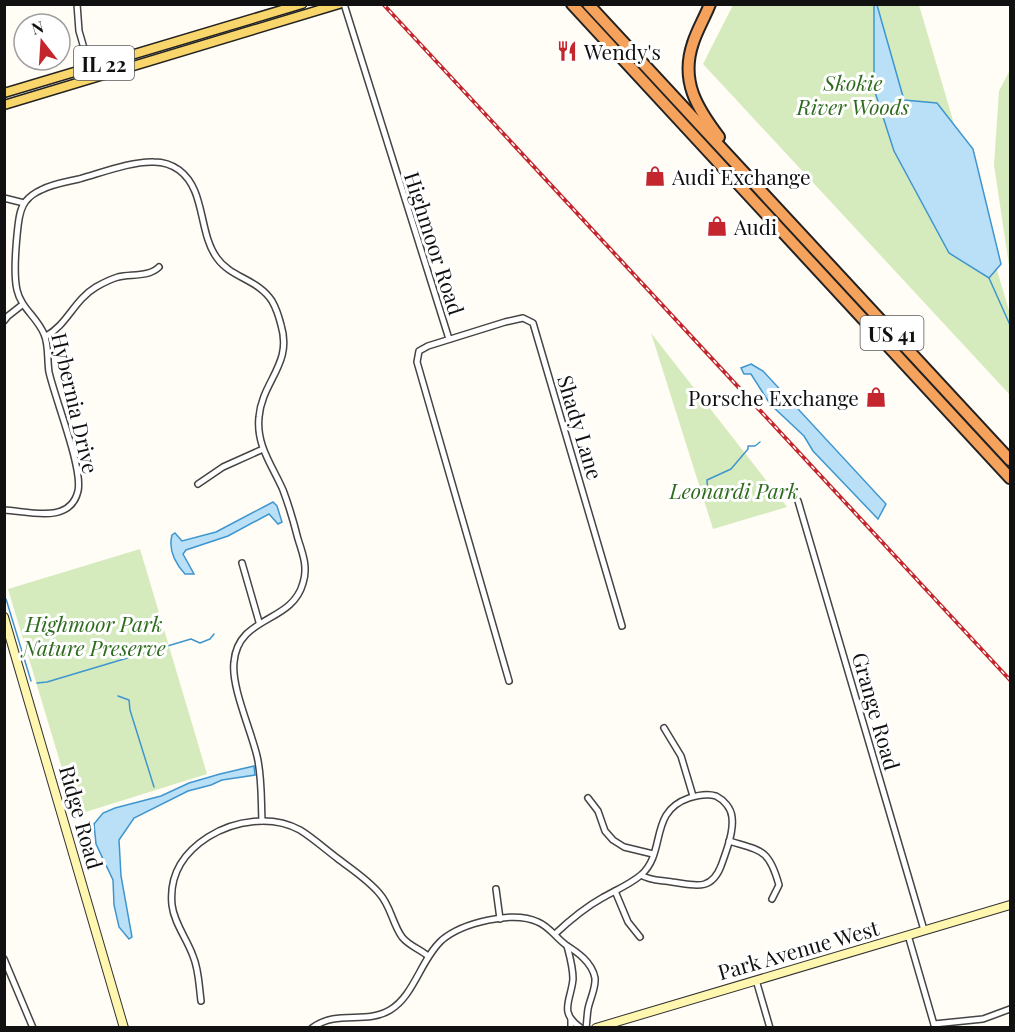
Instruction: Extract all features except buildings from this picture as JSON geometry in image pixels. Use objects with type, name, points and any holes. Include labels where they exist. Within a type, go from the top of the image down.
[{"type":"highway","name":"US 41","points":[[572,4],[1011,478]]},
{"type":"highway","name":"US 41","points":[[588,4],[1011,460]]},
{"type":"highway","points":[[710,4],[690,54],[690,82],[696,105],[774,205]]},
{"type":"main road","name":"IL 22","points":[[4,93],[302,4]]},
{"type":"main road","name":"IL 22","points":[[4,105],[341,4]]},
{"type":"street","points":[[77,4],[79,31],[93,79]]},
{"type":"street","name":"Highmoor Road","points":[[341,4],[449,339],[419,351],[417,362],[509,681]]},
{"type":"street","points":[[4,198],[24,203],[38,191],[142,162],[153,161],[175,168],[194,190],[207,236],[218,260],[231,272],[265,291],[276,310],[283,333],[283,355],[280,367],[262,400],[259,422],[262,449],[284,492],[304,560],[305,572],[298,596],[287,609],[260,622],[242,639],[233,664],[259,765],[262,820]]},
{"type":"street","name":"Hybernia Drive","points":[[4,510],[57,513],[67,508],[75,500],[78,492],[78,473],[48,364],[46,336],[22,305],[16,284],[18,221],[24,203]]},
{"type":"street","points":[[46,336],[56,331],[76,304],[96,287],[120,277],[150,273],[159,267]]},
{"type":"street","points":[[4,321],[22,305]]},
{"type":"street","name":"Shady Lane","points":[[449,339],[523,318],[533,323],[622,626]]},
{"type":"street","points":[[198,484],[223,467],[262,449]]},
{"type":"street","name":"Grange Road","points":[[798,501],[924,930]]},
{"type":"street","points":[[242,563],[260,622]]},
{"type":"street","name":"Ridge Road","points":[[4,617],[124,1028]]},
{"type":"street","points":[[664,728],[681,756],[693,796]]},
{"type":"street","points":[[555,934],[585,908],[641,874],[650,863],[670,807],[693,796],[710,794],[720,799],[728,807],[732,820],[729,841],[716,875],[709,882],[700,886],[691,886],[649,879],[641,874]]},
{"type":"street","points":[[588,798],[598,811],[605,831],[613,840],[624,846],[653,854]]},
{"type":"street","points":[[201,1000],[194,958],[178,926],[172,906],[176,871],[188,852],[212,834],[262,820],[291,826],[308,835],[369,883],[390,909],[401,936],[428,956]]},
{"type":"street","points":[[729,841],[759,850],[770,860],[779,885],[772,899]]},
{"type":"street","points":[[496,890],[500,919]]},
{"type":"street","points":[[615,891],[628,922],[640,937]]},
{"type":"street","name":"Park Avenue West","points":[[596,1028],[1011,904]]},
{"type":"street","points":[[312,1028],[329,1018],[375,1016],[389,1010],[403,997],[428,956],[452,933],[468,926],[512,917],[534,920],[573,947],[591,967],[595,979],[586,1028]]},
{"type":"street","points":[[908,935],[934,1026],[974,1020],[1011,1009]]},
{"type":"street","points":[[567,945],[572,964],[568,1011],[571,1018],[581,1028]]},
{"type":"street","points":[[4,958],[33,1028]]},
{"type":"street","points":[[572,964],[584,958]]},
{"type":"street","points":[[756,980],[770,1028]]},
{"type":"street","points":[[571,1018],[571,1028]]},
{"type":"green space","name":"Skokie River Woods","points":[[733,5],[919,5],[1010,314],[1010,395],[703,64]]},
{"type":"green space","points":[[1010,70],[1010,272],[994,165],[999,91]]},
{"type":"green space","name":"Leonardi Park","points":[[651,333],[787,507],[713,529]]},
{"type":"green space","name":"Highmoor Park Nature Preserve","points":[[140,549],[207,774],[76,815],[8,589]]},
{"type":"water","points":[[874,5],[877,5],[904,100],[937,103],[973,149],[1001,264],[989,278],[949,253],[894,151],[874,89]]},
{"type":"water","points":[[751,364],[763,371],[886,504],[878,519],[813,451],[804,436],[770,404],[751,374],[744,374],[741,368]]},
{"type":"water","points":[[273,502],[277,506],[282,522],[278,524],[269,514],[228,536],[186,550],[183,554],[194,574],[185,574],[178,565],[173,556],[171,541],[175,533],[182,541],[216,532]]},
{"type":"water","points":[[254,766],[255,775],[222,780],[188,791],[134,818],[119,840],[121,876],[132,937],[129,939],[119,927],[114,905],[113,880],[96,844],[94,824],[103,813],[115,808],[161,796],[189,783]]},
{"type":"waterway","points":[[989,278],[1010,325]]},
{"type":"waterway","points":[[703,497],[708,494],[707,480],[731,469],[748,446],[755,446],[760,442]]},
{"type":"waterway","points":[[6,599],[31,681]]},
{"type":"waterway","points":[[37,683],[191,639],[200,643],[210,639],[214,634]]},
{"type":"waterway","points":[[118,696],[129,700],[130,710],[154,787]]},
{"type":"railway","points":[[383,4],[1010,680]]},
{"type":"place","name":"Wendy's","points":[[567,51]]},
{"type":"place","name":"Audi Exchange","points":[[655,176]]},
{"type":"place","name":"Audi","points":[[717,226]]},
{"type":"place","name":"Porsche Exchange","points":[[876,397]]}]
